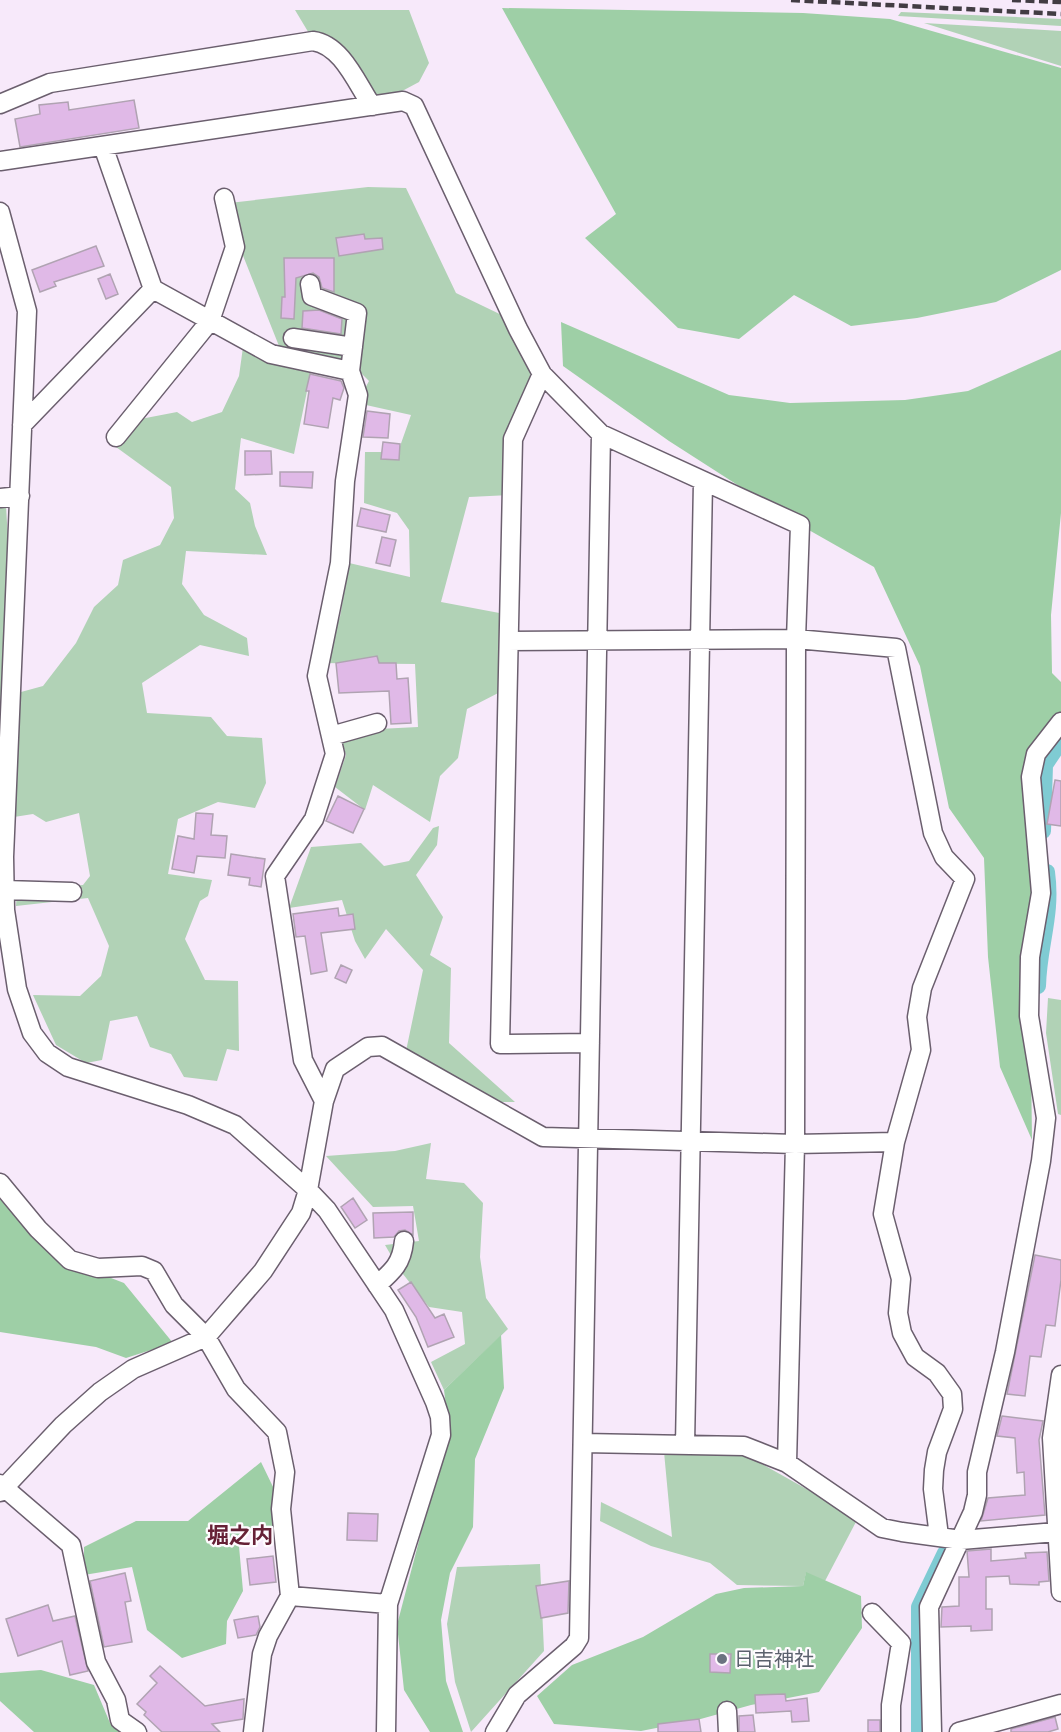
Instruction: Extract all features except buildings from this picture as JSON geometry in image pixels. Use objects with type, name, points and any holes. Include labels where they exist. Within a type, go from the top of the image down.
[{"type":"street","points":[[0,104],[50,83],[313,41],[323,42],[338,53],[372,106]]},
{"type":"street","points":[[0,161],[403,101],[414,106],[518,329],[542,374],[601,435],[800,525],[796,639],[795,1144],[787,1463]]},
{"type":"street","points":[[103,146],[153,289],[271,354],[350,371]]},
{"type":"street","points":[[116,437],[210,321],[235,247],[224,198]]},
{"type":"street","points":[[0,212],[27,311],[5,834],[4,890],[8,990],[32,1033],[47,1053],[68,1067],[188,1106],[235,1125],[327,1210],[394,1310],[440,1417],[441,1435],[388,1604],[386,1732]]},
{"type":"street","points":[[310,284],[312,296],[357,313],[350,371],[358,395],[345,481],[340,563],[317,676],[335,754],[314,819],[275,876],[303,1059],[324,1101]]},
{"type":"street","points":[[22,425],[153,289]]},
{"type":"street","points":[[293,338],[354,347]]},
{"type":"street","points":[[542,374],[513,439],[500,1044],[590,1042]]},
{"type":"street","points":[[495,1732],[517,1695],[574,1646],[579,1638],[590,1139],[601,435]]},
{"type":"street","points":[[685,1445],[703,482]]},
{"type":"street","points":[[0,498],[20,496]]},
{"type":"street","points":[[509,641],[796,639],[896,648],[933,833],[944,857],[965,879],[922,988],[917,1017],[921,1050],[896,1142],[883,1214],[901,1279],[898,1313],[902,1333],[915,1357],[937,1373],[952,1394],[953,1409],[937,1452],[934,1470],[933,1489],[939,1536]]},
{"type":"street","points":[[932,1732],[929,1607],[961,1540],[977,1495],[977,1472],[1005,1352],[1041,1161],[1046,1118],[1029,1016],[1030,957],[1041,893],[1031,777],[1036,754],[1061,722]]},
{"type":"street","points":[[331,736],[377,723]]},
{"type":"street","points":[[4,890],[72,892]]},
{"type":"street","points":[[137,1732],[120,1720],[116,1700],[96,1662],[71,1545],[1,1488],[63,1425],[100,1392],[133,1369],[206,1337],[263,1271],[300,1213],[308,1190],[324,1101],[335,1069],[369,1047],[382,1046],[543,1137],[795,1144],[896,1142]]},
{"type":"street","points":[[0,1183],[38,1229],[70,1260],[98,1268],[142,1266],[154,1271],[174,1305],[206,1337],[236,1389],[277,1432],[285,1472],[280,1509],[290,1596],[268,1636],[262,1654],[253,1732]]},
{"type":"street","points":[[377,1285],[396,1268],[403,1257],[404,1241]]},
{"type":"street","points":[[1060,1387],[1052,1438],[1061,1593]]},
{"type":"street","points":[[583,1443],[744,1446],[787,1463],[882,1528],[961,1540],[1056,1532]]},
{"type":"street","points":[[290,1596],[388,1604]]},
{"type":"street","points":[[872,1613],[901,1643],[891,1705],[891,1732]]},
{"type":"street","points":[[959,1732],[1061,1704]]},
{"type":"street","points":[[728,1711],[728,1732]]},
{"type":"green space","points":[[502,8],[803,13],[890,19],[1061,68],[1061,270],[996,302],[917,318],[851,326],[794,295],[739,339],[678,328],[585,238],[616,214]]},
{"type":"green space","points":[[295,10],[409,10],[429,63],[419,82],[376,105],[316,45]]},
{"type":"green space","points":[[901,12],[1061,19],[1061,26],[898,16]]},
{"type":"green space","points":[[924,23],[1061,31],[1061,66]]},
{"type":"green space","points":[[368,187],[406,188],[456,293],[514,321],[542,374],[506,435],[512,495],[469,497],[441,602],[510,615],[508,688],[467,709],[458,758],[440,776],[430,822],[373,785],[365,810],[335,787],[346,755],[339,731],[418,727],[415,664],[319,663],[340,617],[349,563],[410,577],[409,530],[397,513],[364,503],[365,452],[398,452],[411,415],[357,403],[369,381],[349,361],[279,346],[236,238],[229,203]]},
{"type":"green space","points":[[561,322],[729,395],[790,403],[905,400],[968,391],[1061,350],[1061,513],[1051,615],[1052,673],[1061,682],[1061,726],[1033,769],[1041,883],[1030,982],[1032,1140],[1000,1067],[988,957],[984,858],[949,808],[920,666],[874,567],[800,525],[669,441],[563,366]]},
{"type":"green space","points":[[244,340],[312,367],[294,454],[241,438],[235,489],[250,503],[255,526],[267,555],[186,551],[182,584],[204,615],[247,638],[249,656],[200,645],[142,683],[147,713],[211,717],[227,736],[262,738],[266,783],[255,808],[218,802],[178,819],[168,874],[212,880],[208,896],[200,901],[185,939],[205,980],[238,981],[239,1051],[227,1049],[217,1081],[184,1077],[171,1054],[150,1047],[137,1016],[110,1021],[102,1060],[86,1063],[56,1045],[33,995],[80,996],[101,976],[109,946],[88,898],[16,906],[17,891],[83,885],[90,876],[79,813],[46,822],[33,814],[14,817],[10,695],[43,686],[76,643],[94,607],[118,585],[123,560],[160,545],[174,518],[171,487],[116,447],[125,422],[177,412],[192,422],[222,412],[239,376]]},
{"type":"green space","points":[[6,506],[9,556],[0,823],[0,507]]},
{"type":"green space","points":[[439,826],[437,845],[416,875],[443,917],[430,955],[451,968],[449,1043],[515,1102],[494,1102],[406,1051],[423,970],[386,929],[365,959],[355,941],[342,900],[289,908],[311,847],[361,843],[384,866],[409,861],[433,828]]},
{"type":"green space","points":[[1048,998],[1061,1000],[1061,1115],[1058,1114],[1046,1033]]},
{"type":"green space","points":[[431,1143],[426,1179],[464,1183],[483,1203],[480,1257],[486,1298],[508,1329],[444,1390],[431,1362],[465,1344],[462,1312],[429,1307],[399,1269],[385,1245],[419,1241],[413,1206],[373,1207],[326,1156],[395,1151]]},
{"type":"green space","points":[[0,1189],[59,1258],[124,1283],[173,1343],[126,1358],[96,1347],[0,1332]]},
{"type":"green space","points":[[501,1335],[504,1388],[475,1459],[473,1527],[450,1573],[441,1620],[446,1681],[463,1732],[430,1732],[404,1690],[397,1625],[431,1495],[450,1437],[444,1390]]},
{"type":"green space","points":[[664,1452],[744,1454],[858,1518],[825,1581],[806,1573],[803,1586],[737,1585],[710,1563],[651,1546],[600,1521],[601,1502],[672,1537]]},
{"type":"green space","points":[[261,1462],[275,1491],[277,1529],[238,1535],[243,1591],[227,1621],[226,1644],[182,1658],[147,1630],[132,1567],[84,1575],[84,1547],[136,1521],[188,1521]]},
{"type":"green space","points":[[540,1564],[544,1651],[471,1732],[455,1682],[447,1624],[457,1567]]},
{"type":"green space","points":[[806,1572],[861,1596],[862,1628],[819,1692],[751,1705],[697,1720],[641,1731],[554,1724],[537,1696],[572,1665],[643,1637],[716,1594],[744,1588],[803,1586]]},
{"type":"green space","points":[[41,1670],[94,1685],[110,1723],[120,1732],[34,1732],[0,1701],[0,1673]]},
{"type":"waterway","points":[[1043,831],[1045,765],[1061,741]]},
{"type":"waterway","points":[[1038,986],[1047,916],[1047,872]]},
{"type":"waterway","points":[[919,1732],[919,1607],[945,1553]]},
{"type":"railway","points":[[791,0],[1061,14]]},
{"type":"railway","points":[[1012,0],[1061,2]]},
{"type":"place","name":"日吉神社","points":[[722,1659]]},
{"type":"district","name":"堀之内","points":[[240,1535]]}]
